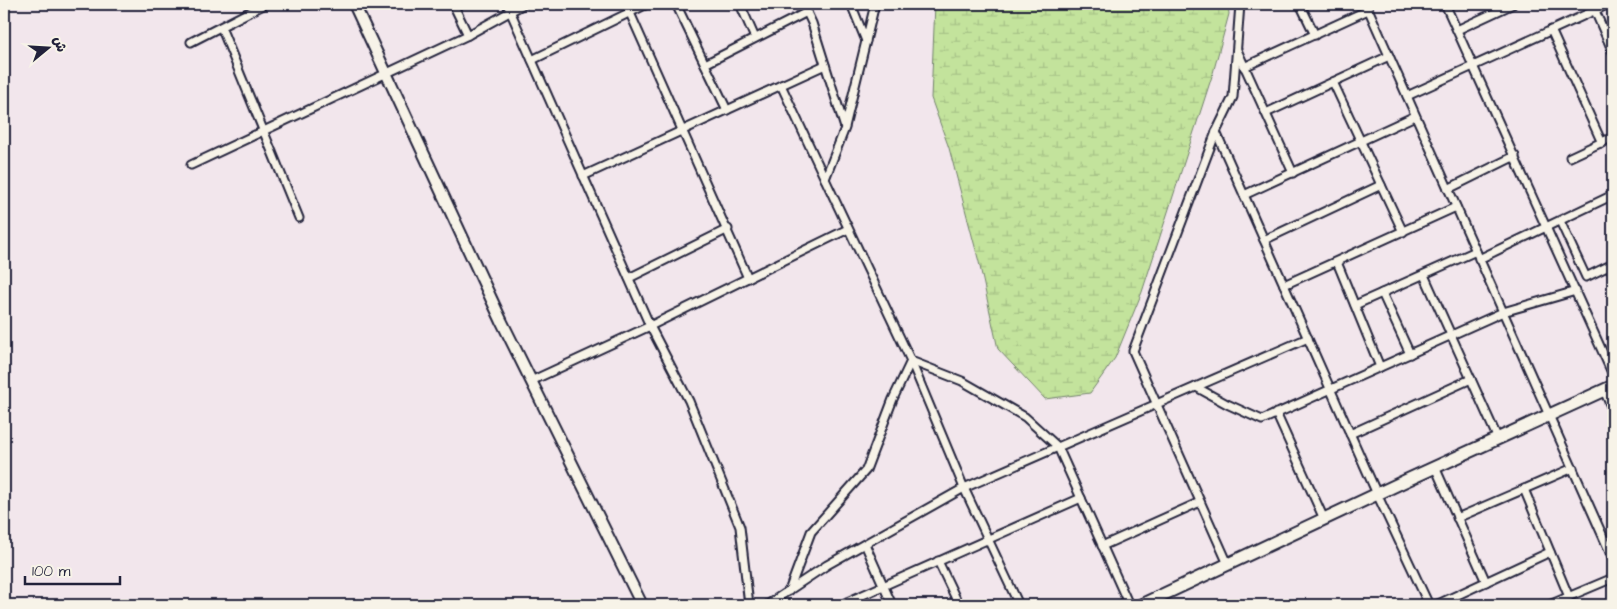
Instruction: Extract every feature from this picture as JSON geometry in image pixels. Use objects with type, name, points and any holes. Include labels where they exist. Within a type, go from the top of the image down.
[{"type":"main road","points":[[354,4],[497,313],[642,605]]},
{"type":"main road","points":[[1140,605],[1609,388]]},
{"type":"street","points":[[190,42],[265,4]]},
{"type":"street","points":[[453,4],[468,35]]},
{"type":"street","points":[[507,4],[650,326],[689,401],[740,527],[750,605]]},
{"type":"street","points":[[191,165],[468,35],[524,4]]},
{"type":"street","points":[[626,4],[748,278]]},
{"type":"street","points":[[532,60],[648,4]]},
{"type":"street","points":[[676,4],[727,110]]},
{"type":"street","points":[[740,4],[755,38]]},
{"type":"street","points":[[803,4],[812,23],[845,128]]},
{"type":"street","points":[[851,4],[866,42]]},
{"type":"street","points":[[825,179],[845,128],[875,4]]},
{"type":"street","points":[[1228,564],[1132,351],[1216,132],[1233,97],[1240,4]]},
{"type":"street","points":[[1300,4],[1315,35]]},
{"type":"street","points":[[1445,4],[1613,375]]},
{"type":"street","points":[[1457,30],[1513,4]]},
{"type":"street","points":[[1407,96],[1551,30],[1594,7],[1609,4]]},
{"type":"street","points":[[1244,66],[1315,35],[1367,7],[1613,557]]},
{"type":"street","points":[[1594,7],[1613,52]]},
{"type":"street","points":[[705,64],[807,12]]},
{"type":"street","points":[[221,26],[299,218]]},
{"type":"street","points":[[1551,30],[1602,143]]},
{"type":"street","points":[[1236,49],[1293,173]]},
{"type":"street","points":[[1266,113],[1389,56]]},
{"type":"street","points":[[584,176],[825,65]]},
{"type":"street","points":[[1333,82],[1403,232]]},
{"type":"street","points":[[781,85],[911,361],[964,488],[1019,605]]},
{"type":"street","points":[[1244,196],[1415,116]]},
{"type":"street","points":[[1216,132],[1377,494],[1429,605]]},
{"type":"street","points":[[1570,157],[1613,137]]},
{"type":"street","points":[[1448,189],[1515,156]]},
{"type":"street","points":[[1264,240],[1381,185]]},
{"type":"street","points":[[1480,259],[1613,195]]},
{"type":"street","points":[[1284,285],[1456,207]]},
{"type":"street","points":[[1560,220],[1586,277],[1613,264]]},
{"type":"street","points":[[531,381],[650,326],[848,229]]},
{"type":"street","points":[[629,278],[728,230]]},
{"type":"street","points":[[1355,306],[1476,251]]},
{"type":"street","points":[[1337,262],[1380,367]]},
{"type":"street","points":[[1424,275],[1498,439]]},
{"type":"street","points":[[1196,387],[1262,420],[1503,312],[1576,291]]},
{"type":"street","points":[[1382,293],[1410,354]]},
{"type":"street","points":[[767,605],[827,565],[964,488],[1308,338]]},
{"type":"street","points":[[911,361],[962,381],[1024,417],[1058,447],[1129,605]]},
{"type":"street","points":[[789,590],[811,532],[866,470],[893,399],[911,361]]},
{"type":"street","points":[[1350,434],[1471,379]]},
{"type":"street","points":[[1609,388],[1613,411]]},
{"type":"street","points":[[1276,414],[1324,519]]},
{"type":"street","points":[[1436,467],[1486,582]]},
{"type":"street","points":[[1457,518],[1573,468]]},
{"type":"street","points":[[1524,489],[1569,597]]},
{"type":"street","points":[[842,605],[1081,498]]},
{"type":"street","points":[[1102,546],[1200,502]]},
{"type":"street","points":[[865,544],[892,605]]},
{"type":"street","points":[[1436,605],[1550,552]]},
{"type":"street","points":[[938,561],[959,605]]},
{"type":"street","points":[[1549,605],[1613,578]]},
{"type":"green space","points":[[935,4],[1228,4],[1229,14],[1213,73],[1142,292],[1115,358],[1090,393],[1045,399],[998,349],[979,262],[949,148],[931,98]]}]
